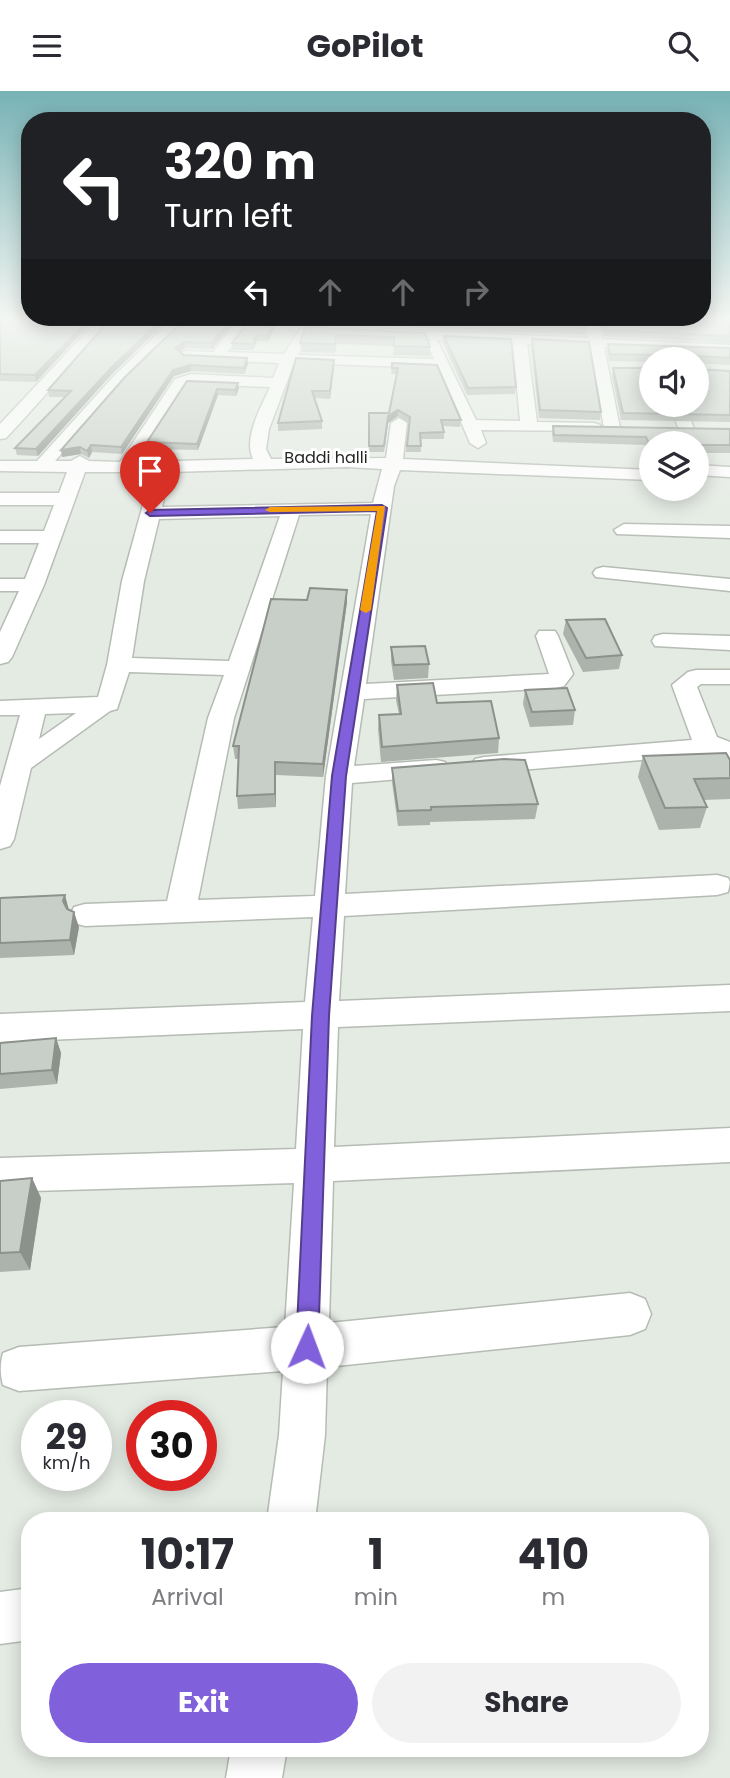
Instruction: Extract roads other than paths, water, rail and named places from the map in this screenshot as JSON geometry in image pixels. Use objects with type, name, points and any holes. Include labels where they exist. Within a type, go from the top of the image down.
[{"type":"street","points":[[0,434],[38,396]]},
{"type":"street","points":[[46,461],[104,396]]},
{"type":"street","points":[[128,461],[170,396]]},
{"type":"street","points":[[262,460],[257,449],[261,429],[274,396]]},
{"type":"street","points":[[458,396],[473,425],[484,461]]},
{"type":"street","points":[[526,396],[529,426]]},
{"type":"street","points":[[473,425],[618,428],[612,396]]},
{"type":"street","points":[[678,417],[679,429],[708,429]]},
{"type":"street","points":[[292,1512],[302,1435],[321,1016],[339,776],[382,508],[394,460],[399,423]]},
{"type":"street","name":"Baddi halli","points":[[0,460],[79,464],[262,460]]},
{"type":"street","points":[[0,466],[163,466],[262,460],[394,460],[639,474]]},
{"type":"street","name":"Baddi halli","points":[[394,460],[639,467]]},
{"type":"street","points":[[3,643],[33,585],[79,464]]},
{"type":"street","points":[[0,708],[101,706],[111,700],[134,581],[163,466]]},
{"type":"street","points":[[709,471],[730,472]]},
{"type":"street","points":[[709,477],[730,478]]},
{"type":"street","points":[[0,499],[64,499]]},
{"type":"street","points":[[150,513],[382,508]]},
{"type":"street","points":[[180,912],[220,718],[292,509]]},
{"type":"street","points":[[624,530],[730,532]]},
{"type":"street","points":[[0,537],[50,537]]},
{"type":"street","points":[[603,573],[730,585]]},
{"type":"street","points":[[0,585],[33,585]]},
{"type":"street","points":[[352,692],[556,681],[561,674],[547,636]]},
{"type":"street","points":[[689,680],[663,641],[730,643]]},
{"type":"street","points":[[119,665],[237,669]]},
{"type":"street","points":[[721,748],[706,742],[684,685],[689,680],[707,676],[730,677]]},
{"type":"street","points":[[19,765],[101,706]]},
{"type":"street","points":[[1,832],[34,707]]},
{"type":"street","points":[[339,776],[721,748]]},
{"type":"street","points":[[85,915],[328,906],[717,885]]},
{"type":"street","points":[[0,1028],[730,998]]},
{"type":"street","points":[[0,1175],[315,1165],[730,1145]]},
{"type":"street","points":[[19,1369],[307,1347],[630,1314]]},
{"type":"street","points":[[0,1618],[21,1615]]},
{"type":"street","points":[[254,1778],[258,1757]]}]
